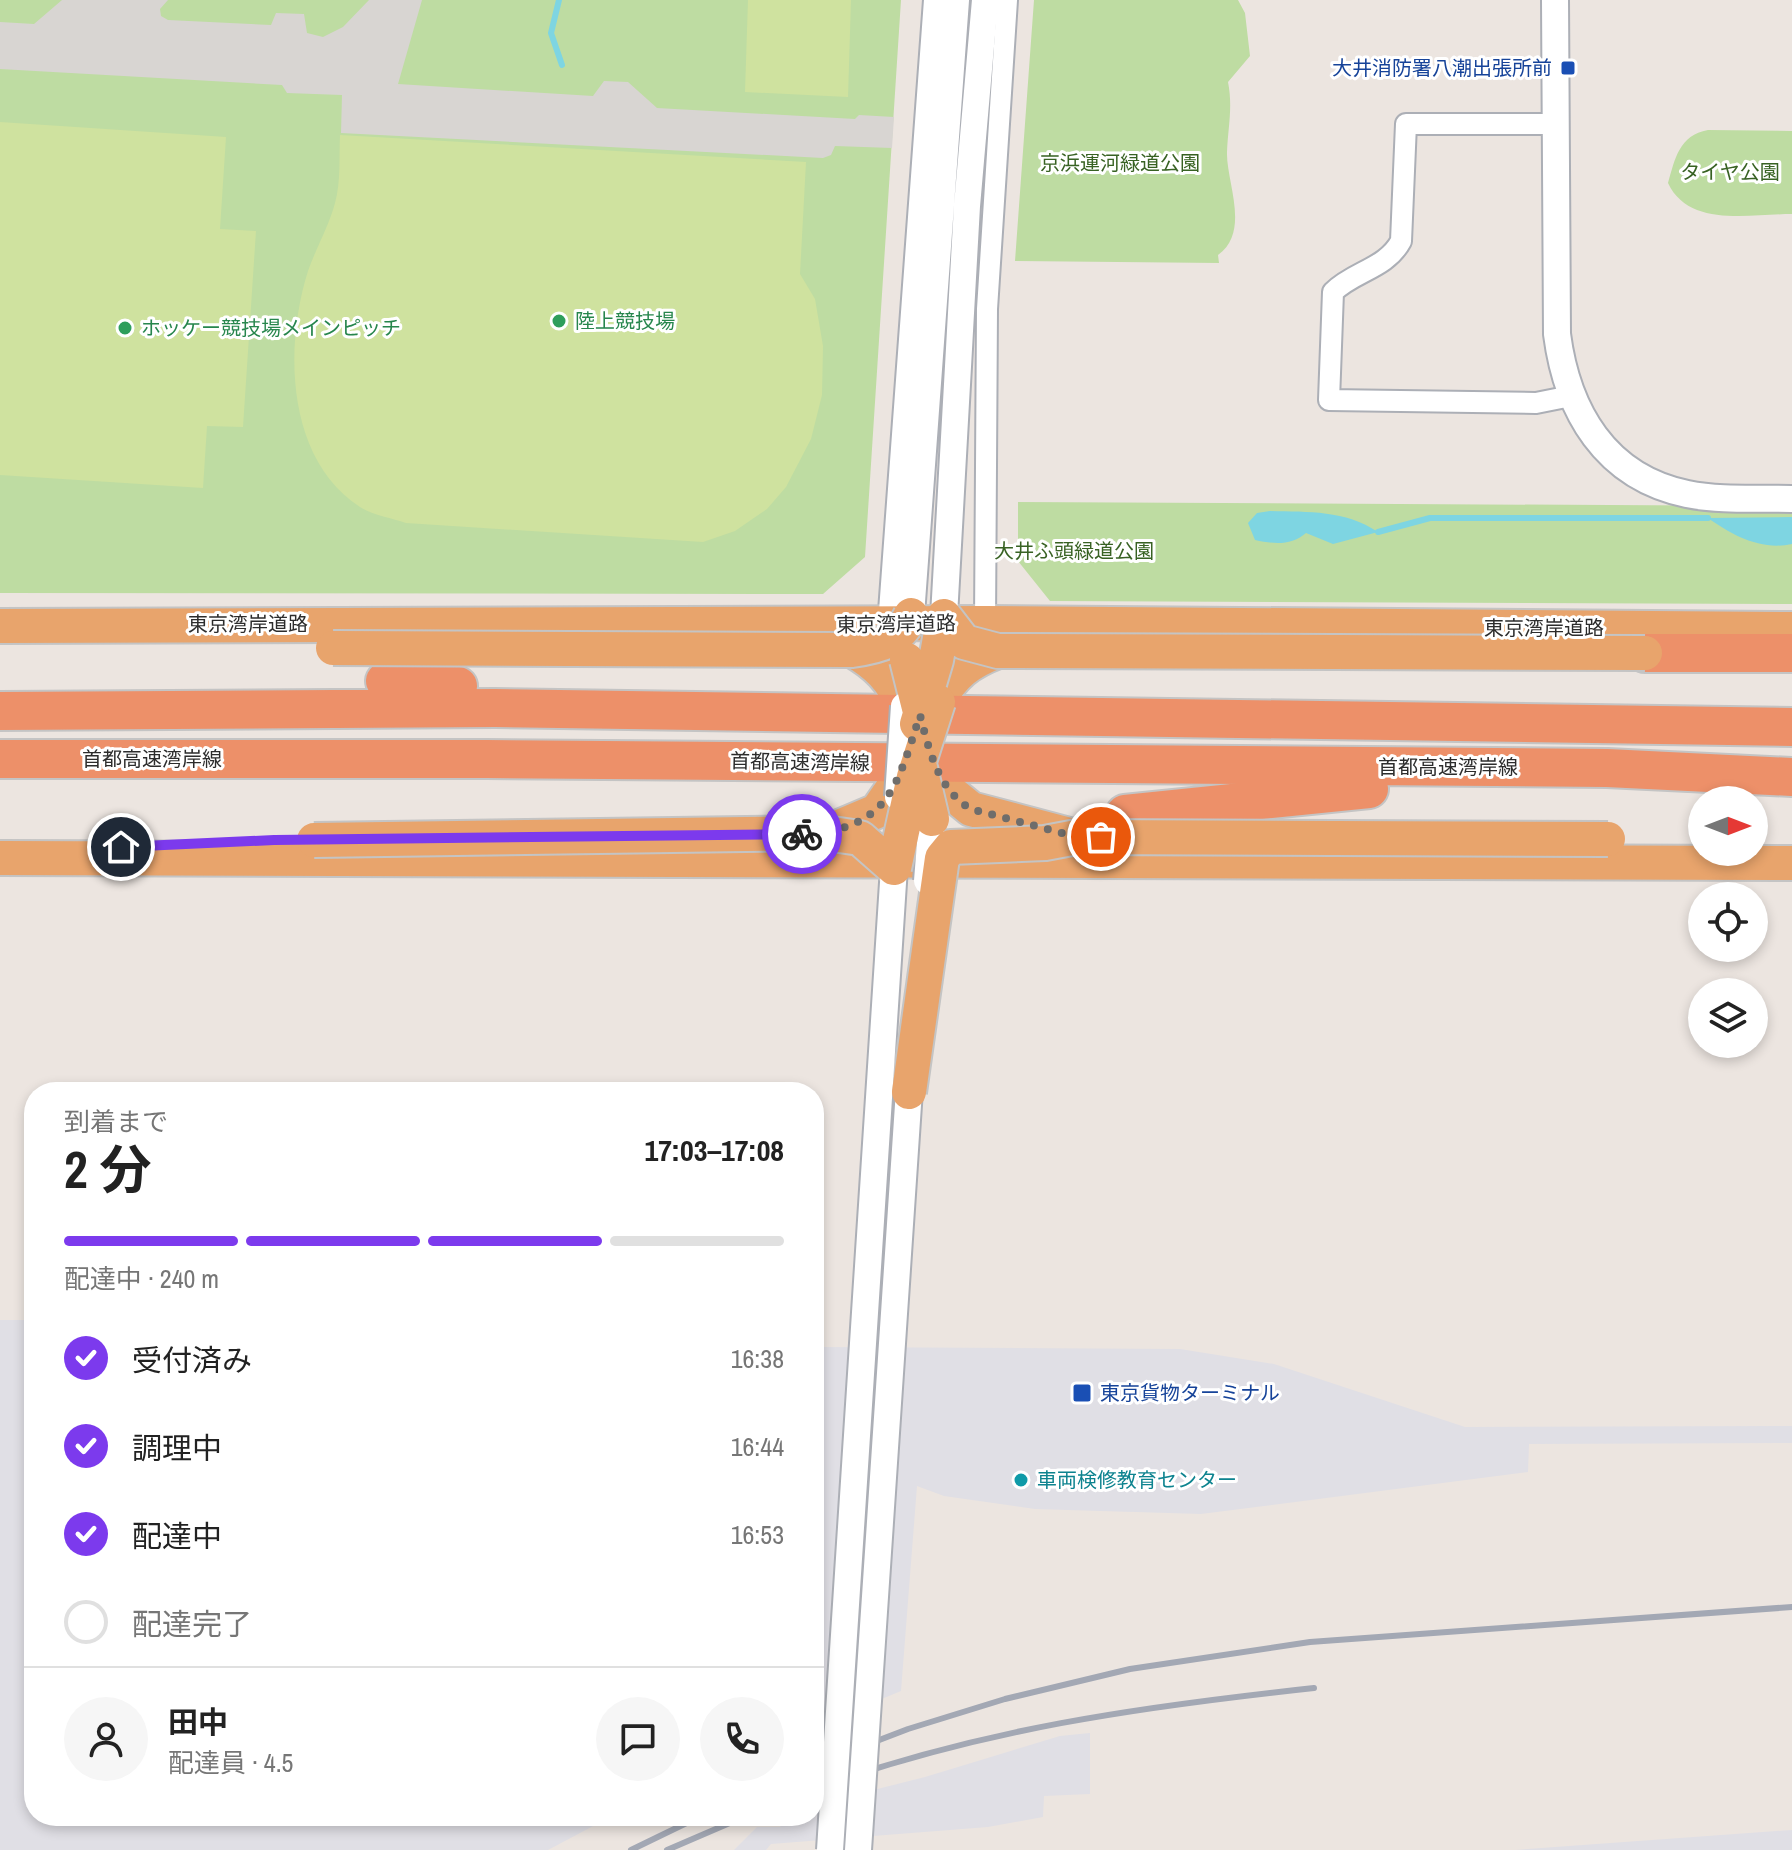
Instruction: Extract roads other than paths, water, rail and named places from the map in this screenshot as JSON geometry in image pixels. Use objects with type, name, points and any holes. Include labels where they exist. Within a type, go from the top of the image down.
[{"type":"highway","name":"東京湾岸道路","points":[[0,626],[914,619],[992,637],[1792,629]]},
{"type":"highway","points":[[914,619],[964,642],[992,637],[1645,653],[1792,653]]},
{"type":"highway","points":[[71,625],[333,648],[852,650],[894,639],[914,619]]},
{"type":"highway","points":[[894,868],[919,738],[914,619]]},
{"type":"highway","points":[[1645,653],[1792,629]]},
{"type":"highway","points":[[825,833],[877,811],[959,671],[992,637]]},
{"type":"highway","points":[[852,650],[878,665],[893,683],[949,791],[971,809],[1077,837]]},
{"type":"highway","points":[[907,660],[932,819]]},
{"type":"highway","points":[[385,681],[788,712]]},
{"type":"highway","points":[[0,711],[495,708],[1792,727]]},
{"type":"highway","name":"首都高速湾岸線","points":[[0,759],[502,759],[1607,768],[1792,777]]},
{"type":"highway","points":[[1125,814],[1307,794],[1578,775],[1607,768]]},
{"type":"highway","points":[[41,858],[104,848],[314,840],[825,833],[860,838],[894,868]]},
{"type":"highway","points":[[909,1092],[945,851],[964,844],[1045,843],[1077,837],[1688,841]]},
{"type":"highway","points":[[1768,841],[1792,842]]},
{"type":"highway","points":[[0,858],[1792,863]]},
{"type":"street","points":[[914,619],[934,0]]},
{"type":"street","points":[[956,0],[956,204]]},
{"type":"street","points":[[907,660],[914,619],[956,204],[985,0]]},
{"type":"street","points":[[992,637],[987,309],[1007,0]]},
{"type":"street","points":[[1555,0],[1557,334],[1571,396],[1600,443],[1617,460],[1656,483],[1698,496],[1792,499]]},
{"type":"street","points":[[1555,124],[1406,124],[1401,241],[1395,252],[1382,263],[1333,292],[1329,400],[1536,403],[1571,396]]},
{"type":"street","points":[[858,1850],[909,1092],[932,819]]},
{"type":"street","points":[[830,1850],[894,868]]},
{"type":"water","points":[[1270,511],[1340,516],[1378,532],[1333,544],[1306,533],[1282,543],[1255,540],[1248,523],[1257,513]]},
{"type":"water","points":[[1792,517],[1792,544],[1780,546],[1747,540],[1708,518]]},
{"type":"waterway","points":[[559,0],[551,33],[562,65]]},
{"type":"waterway","points":[[1378,532],[1430,518],[1708,518]]},
{"type":"railway","points":[[824,1761],[908,1729],[1005,1699],[1130,1669],[1310,1642],[1792,1607]]},
{"type":"railway","points":[[824,1786],[938,1751],[1061,1723],[1185,1703],[1314,1688]]},
{"type":"railway","points":[[631,1850],[680,1826]]},
{"type":"railway","points":[[667,1850],[723,1826]]},
{"type":"place","name":"大井消防署八潮出張所前","points":[[1568,68]]},
{"type":"place","name":"陸上競技場","points":[[559,321]]},
{"type":"place","name":"ホッケー競技場メインピッチ","points":[[125,328]]},
{"type":"place","name":"東京貨物ターミナル","points":[[1082,1393]]},
{"type":"place","name":"車両検修教育センター","points":[[1021,1480]]},
{"type":"park label","name":"京浜運河緑道公園","points":[[1120,163]]},
{"type":"park label","name":"タイヤ公園","points":[[1730,172]]},
{"type":"park label","name":"大井ふ頭緑道公園","points":[[1074,551]]}]
